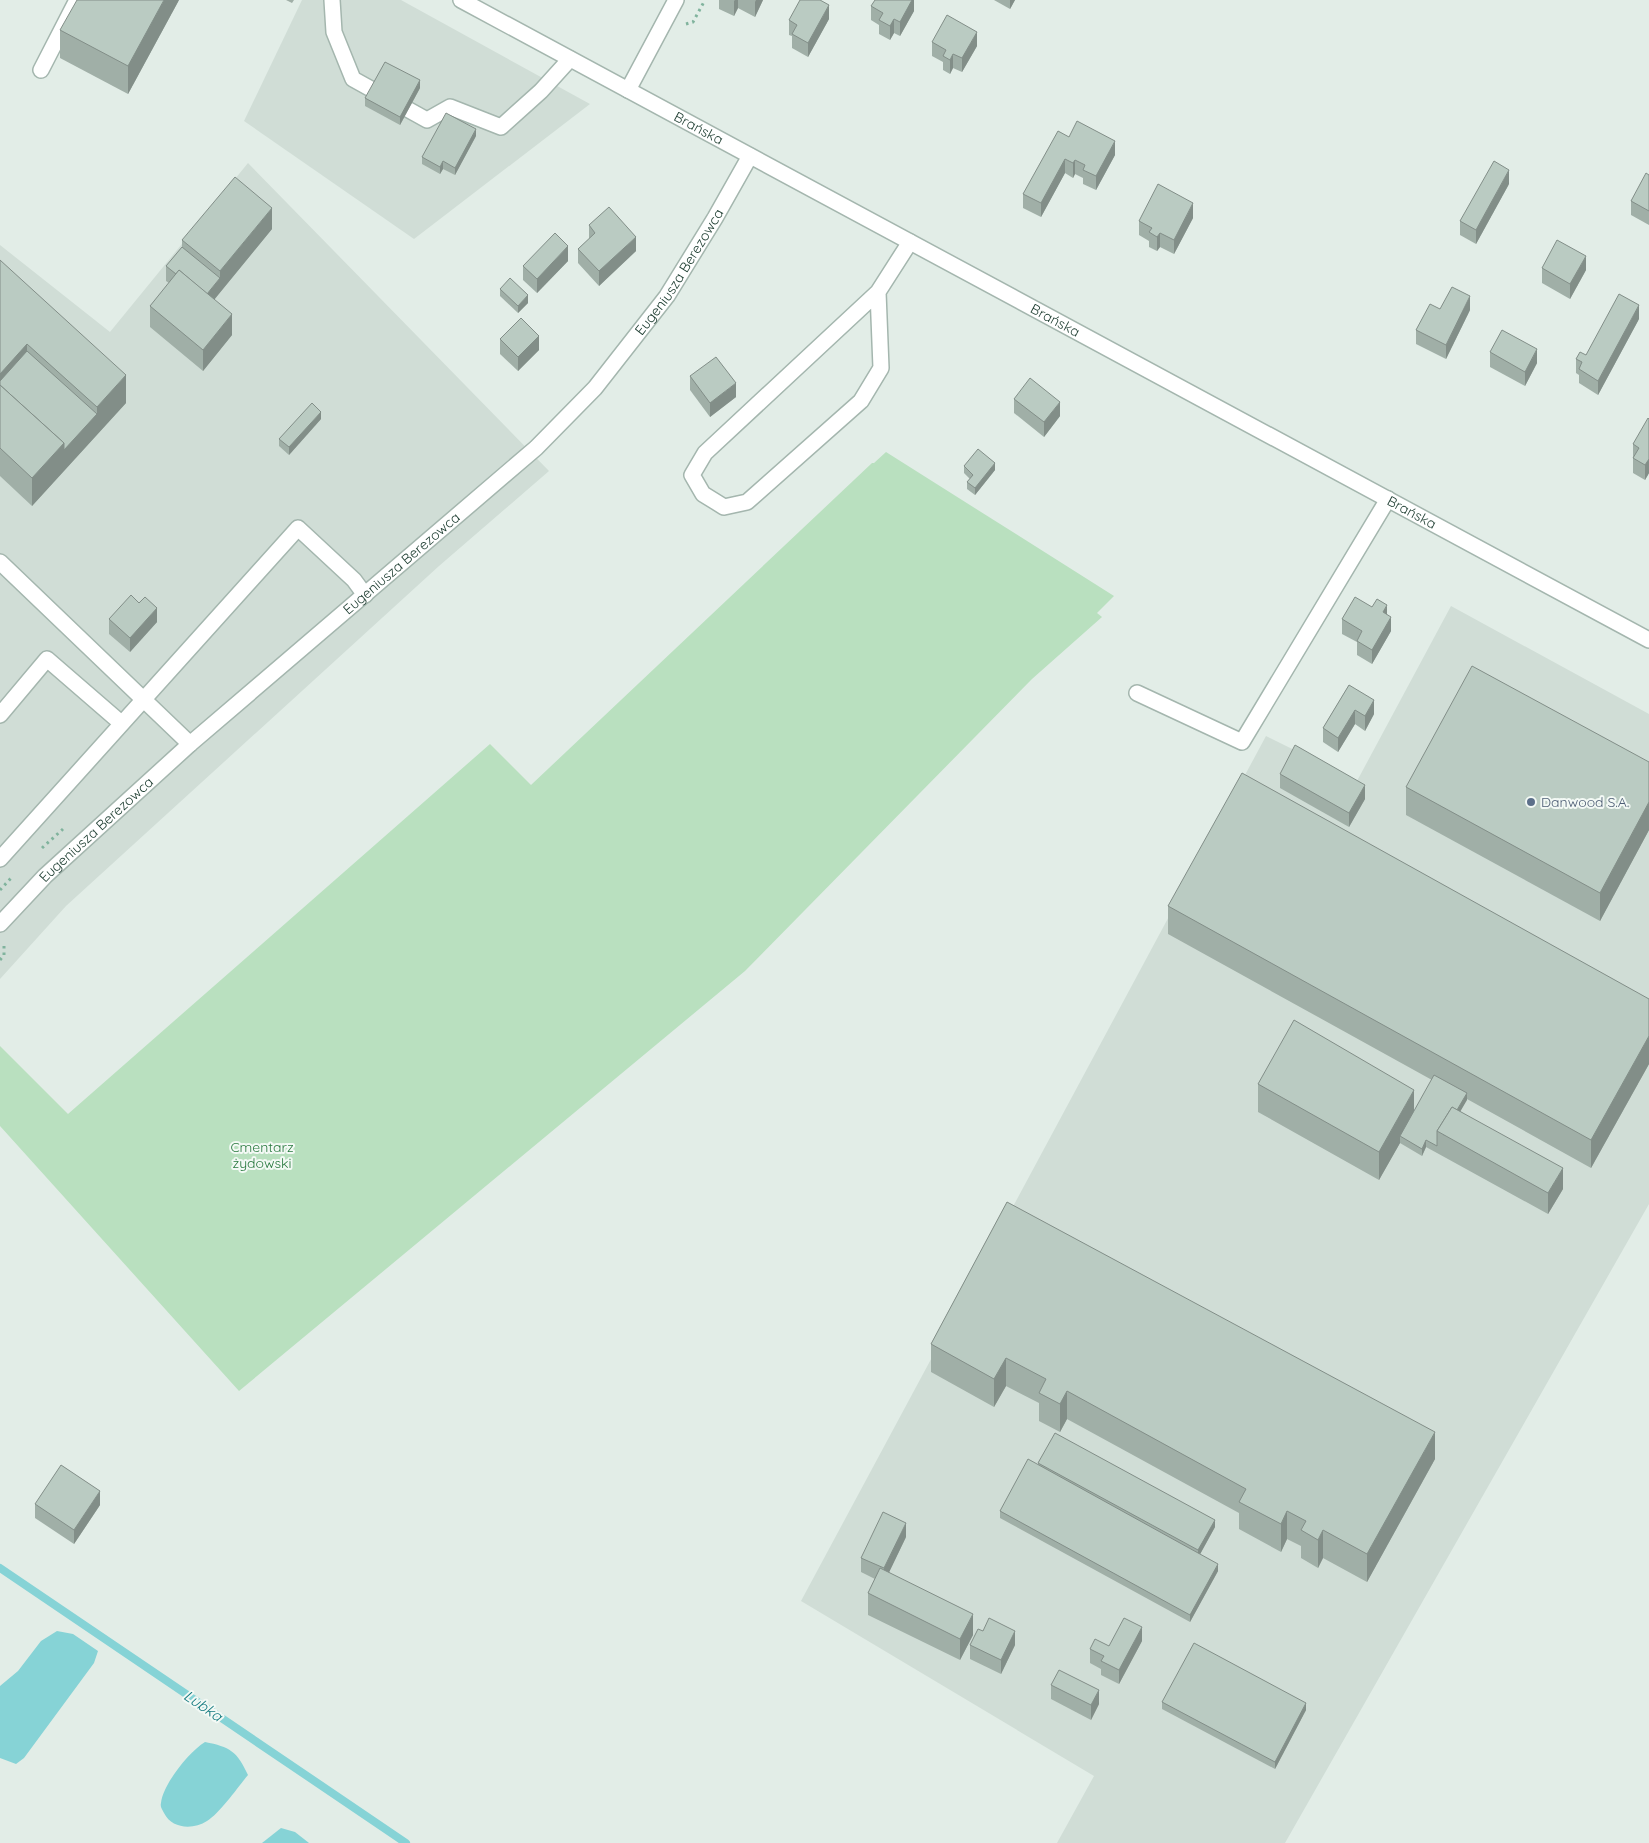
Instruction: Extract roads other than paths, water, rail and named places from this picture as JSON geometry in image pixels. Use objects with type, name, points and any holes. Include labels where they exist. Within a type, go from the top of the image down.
[{"type":"street","points":[[41,70],[77,0]]},
{"type":"street","points":[[332,0],[334,32],[353,80],[427,120],[450,107],[502,127],[541,92],[570,59]]},
{"type":"street","name":"Brańska","points":[[461,0],[1649,640]]},
{"type":"street","points":[[628,90],[676,0]]},
{"type":"street","name":"Eugeniusza Berezowca","points":[[2,931],[44,876],[190,744],[536,448],[595,388],[667,296],[715,218],[750,156]]},
{"type":"street","points":[[878,292],[881,368],[861,401],[747,502],[724,507],[703,494],[692,475],[706,453],[878,292],[910,242]]},
{"type":"street","points":[[1137,693],[1242,742],[1388,499]]},
{"type":"street","points":[[0,859],[298,528],[354,580],[364,595]]},
{"type":"street","points":[[0,562],[190,744]]},
{"type":"street","points":[[0,715],[47,659],[121,723]]},
{"type":"water","points":[[57,1631],[73,1634],[98,1651],[94,1663],[24,1758],[16,1764],[0,1758],[0,1686],[18,1671],[41,1641]]},
{"type":"water","points":[[205,1742],[232,1751],[240,1760],[248,1775],[223,1806],[207,1821],[189,1827],[177,1825],[168,1818],[162,1809],[163,1795],[178,1769]]},
{"type":"water","points":[[281,1828],[295,1832],[309,1843],[262,1843]]},
{"type":"waterway","name":"Lubka","points":[[0,1568],[406,1843]]},
{"type":"place","name":"Danwood S.A.","points":[[1531,802]]},
{"type":"park label","name":"Cmentarz żydowski","points":[[262,1156]]}]
